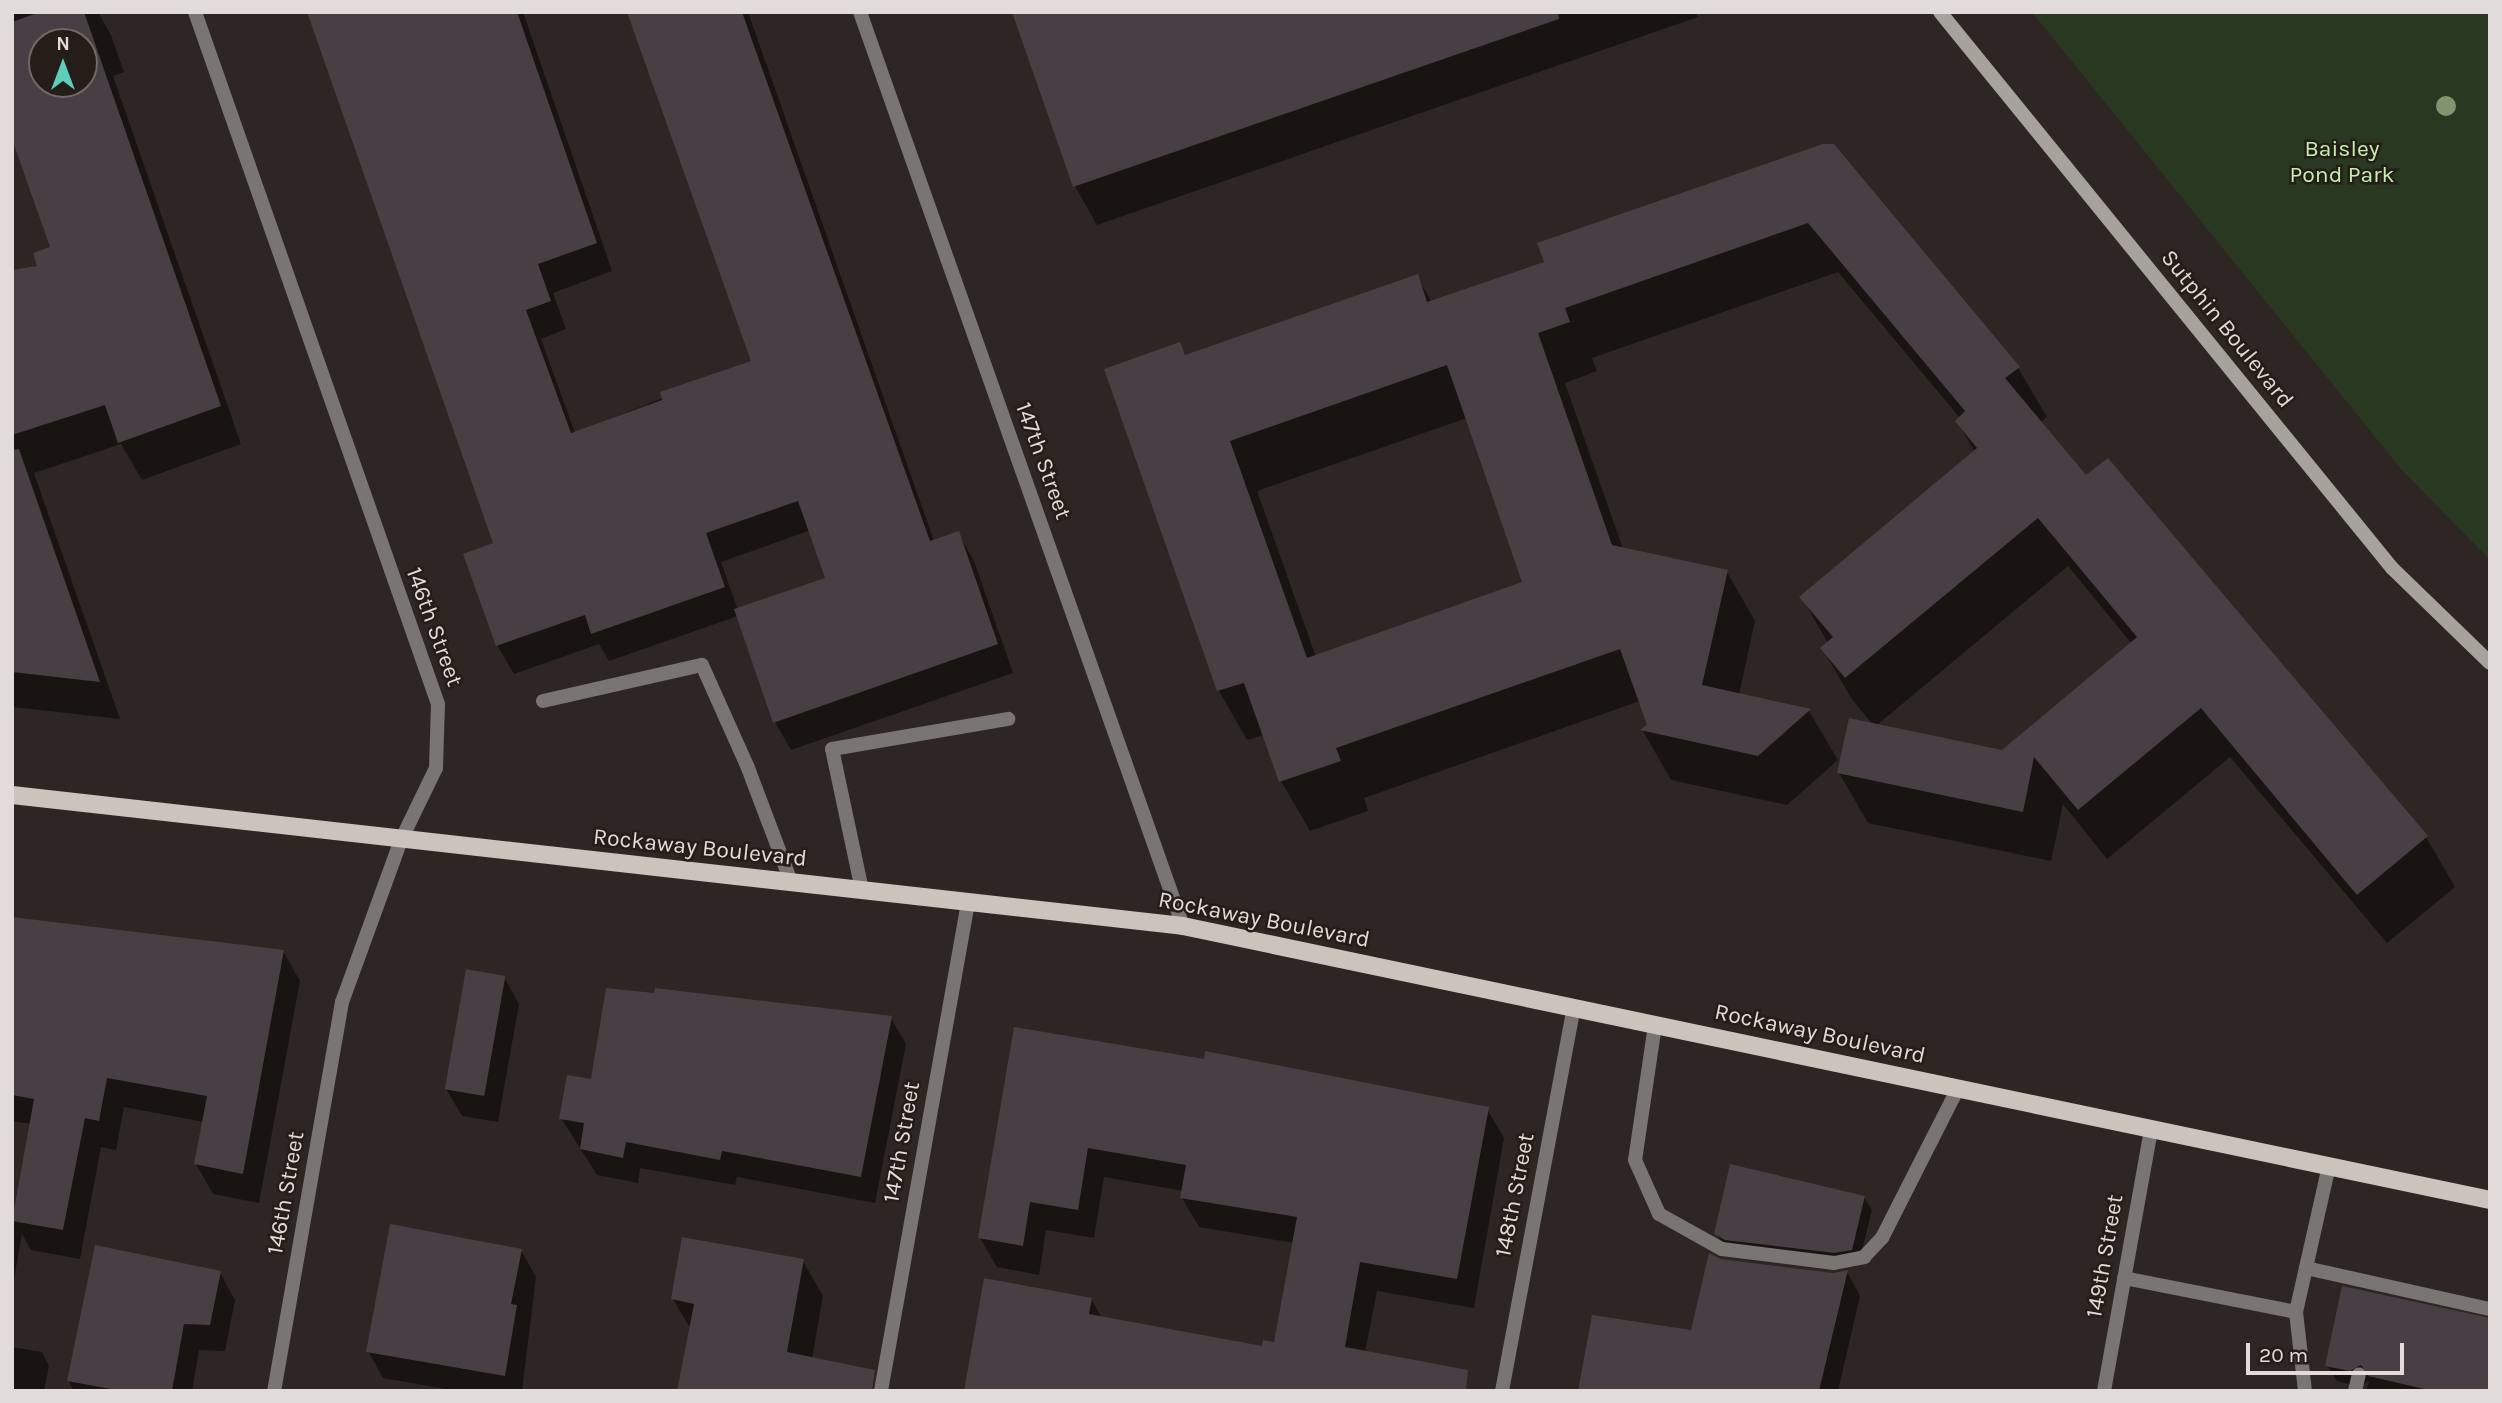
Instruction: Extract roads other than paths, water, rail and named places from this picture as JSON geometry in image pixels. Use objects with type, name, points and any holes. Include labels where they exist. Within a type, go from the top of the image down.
[{"type":"main road","name":"Sutphin Boulevard","points":[[1940,12],[2392,568],[2490,663]]},
{"type":"main road","name":"Rockaway Boulevard","points":[[12,795],[1183,926],[2490,1200]]},
{"type":"street","name":"146th Street","points":[[195,12],[438,704],[436,768],[401,840],[342,1002],[274,1391]]},
{"type":"street","name":"147th Street","points":[[860,12],[1183,926]]},
{"type":"street","points":[[543,701],[702,665],[748,768],[790,882]]},
{"type":"street","points":[[862,890],[832,749],[1008,719]]},
{"type":"street","name":"147th Street","points":[[881,1391],[968,902]]},
{"type":"street","name":"148th Street","points":[[1502,1391],[1574,1007]]},
{"type":"street","points":[[1655,1025],[1635,1160],[1659,1214],[1722,1249],[1834,1263],[1864,1257],[1882,1238],[1958,1088]]},
{"type":"street","name":"149th Street","points":[[2104,1391],[2151,1129]]},
{"type":"street","points":[[2305,1391],[2296,1312],[2329,1166]]},
{"type":"street","points":[[2305,1268],[2378,1289],[2443,1303],[2490,1309]]},
{"type":"street","points":[[2124,1278],[2296,1312]]},
{"type":"street","points":[[2355,1391],[2359,1374]]},
{"type":"park label","name":"Baisley Pond Park","points":[[2342,162]]}]
